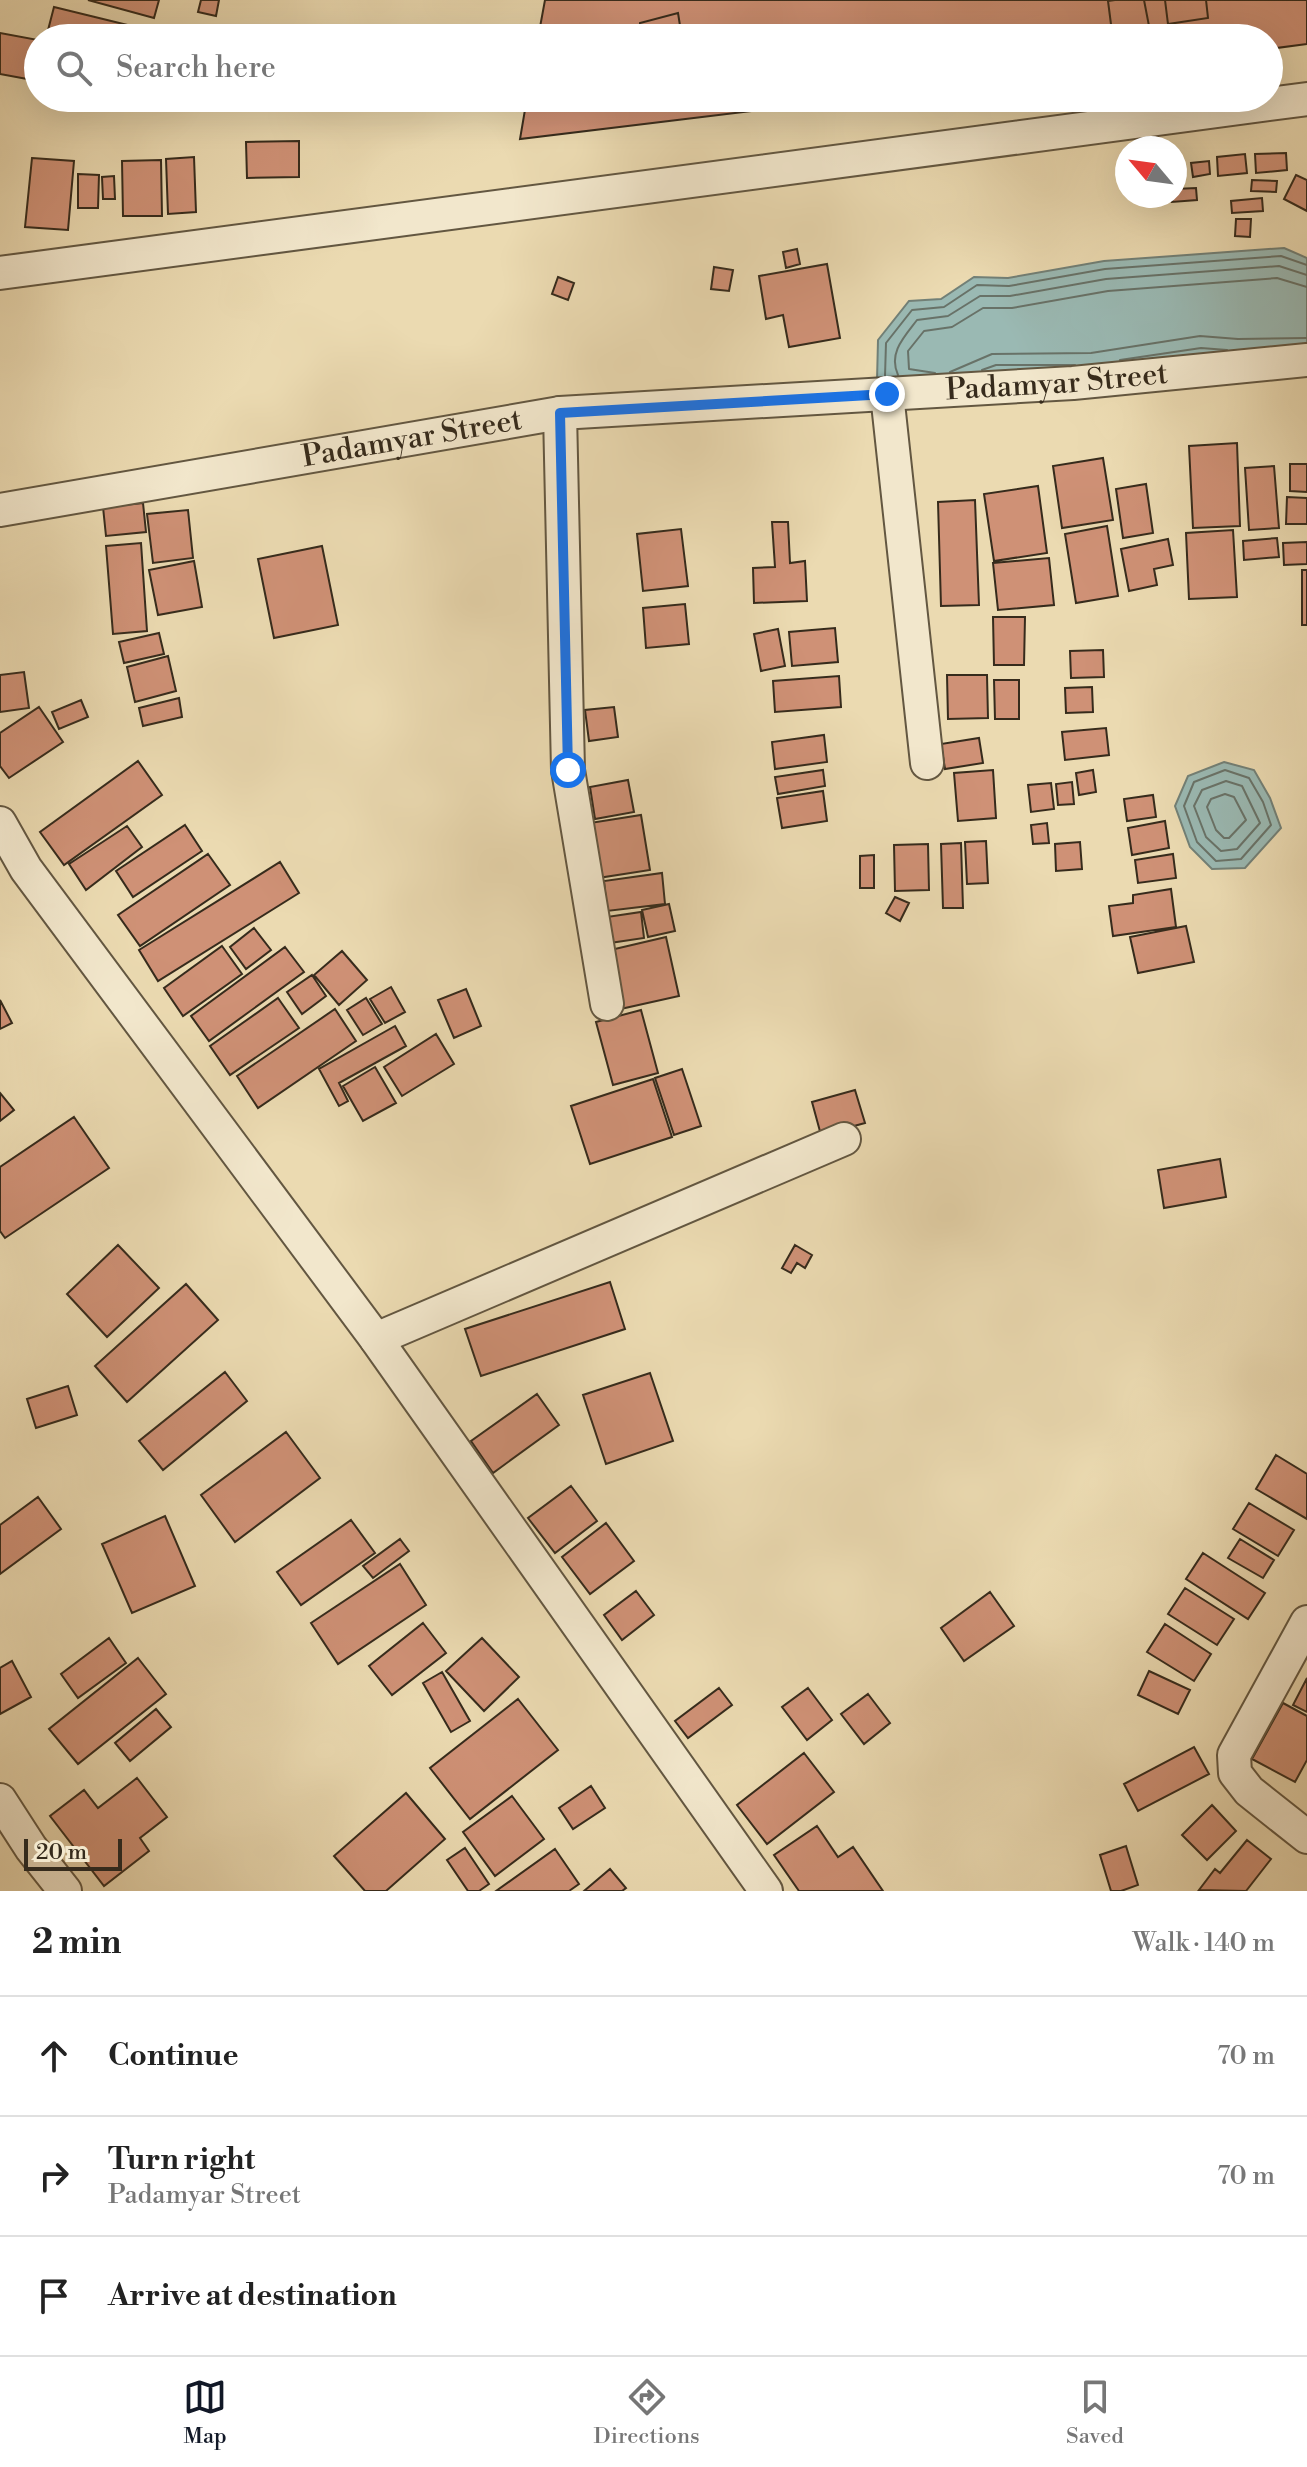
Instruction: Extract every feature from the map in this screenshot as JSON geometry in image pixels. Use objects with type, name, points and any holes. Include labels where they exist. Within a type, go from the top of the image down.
[{"type":"street","points":[[1283,102],[1307,99]]},
{"type":"street","points":[[0,273],[1209,112]]},
{"type":"street","name":"Padamyar Street","points":[[0,510],[560,413],[1073,383],[1307,360]]},
{"type":"street","points":[[887,394],[927,763]]},
{"type":"street","points":[[560,413],[568,770],[607,1004]]},
{"type":"street","points":[[0,823],[26,869],[376,1339],[766,1891]]},
{"type":"street","points":[[376,1339],[844,1139]]},
{"type":"street","points":[[1307,1622],[1234,1755],[1235,1773],[1249,1791],[1307,1837]]},
{"type":"street","points":[[0,1800],[31,1848],[65,1891]]},
{"type":"water","points":[[1284,248],[1307,258],[1307,368],[877,381],[878,340],[909,301],[941,299],[974,277],[1008,278],[1104,261]]},
{"type":"water","points":[[1224,762],[1254,770],[1270,798],[1281,828],[1245,868],[1212,869],[1190,847],[1175,806],[1188,776]]},
{"type":"building","points":[[88,0],[159,0],[154,18]]},
{"type":"building","points":[[201,0],[219,0],[216,16],[198,12]]},
{"type":"building","points":[[545,0],[1307,0],[1307,44],[1283,47],[1283,24],[541,24]]},
{"type":"building","points":[[1144,0],[1149,24],[1111,24],[1108,1]]},
{"type":"building","points":[[1165,0],[1206,0],[1208,18],[1168,24]]},
{"type":"building","points":[[54,7],[123,24],[50,24]]},
{"type":"building","points":[[678,13],[680,24],[640,24]]},
{"type":"building","points":[[0,33],[24,37],[24,78],[0,74]]},
{"type":"building","points":[[525,112],[743,112],[520,139]]},
{"type":"building","points":[[299,141],[299,177],[247,178],[246,142]]},
{"type":"building","points":[[1286,153],[1287,170],[1256,173],[1255,154]]},
{"type":"building","points":[[1245,154],[1247,173],[1218,176],[1217,157]]},
{"type":"building","points":[[194,157],[196,212],[168,214],[166,159]]},
{"type":"building","points":[[32,158],[74,161],[68,230],[25,227]]},
{"type":"building","points":[[161,160],[162,216],[123,216],[122,161]]},
{"type":"building","points":[[1209,161],[1210,174],[1193,177],[1191,163]]},
{"type":"building","points":[[78,174],[99,175],[98,208],[78,208]]},
{"type":"building","points":[[1296,175],[1307,180],[1307,211],[1284,199]]},
{"type":"building","points":[[114,176],[115,199],[103,199],[102,177]]},
{"type":"building","points":[[1252,180],[1277,181],[1276,192],[1251,191]]},
{"type":"building","points":[[1187,188],[1196,188],[1197,200],[1187,201]]},
{"type":"building","points":[[1262,198],[1263,211],[1232,213],[1231,201]]},
{"type":"building","points":[[1236,219],[1251,219],[1250,237],[1235,236]]},
{"type":"building","points":[[797,249],[800,264],[786,268],[783,252]]},
{"type":"building","points":[[827,264],[840,338],[789,347],[783,315],[766,319],[759,276]]},
{"type":"building","points":[[714,267],[733,270],[729,291],[711,289]]},
{"type":"building","points":[[558,277],[574,283],[568,300],[552,294]]},
{"type":"building","points":[[1237,443],[1240,526],[1193,528],[1189,446]]},
{"type":"building","points":[[1103,458],[1113,520],[1062,528],[1053,466]]},
{"type":"building","points":[[1290,464],[1307,464],[1307,492],[1290,491]]},
{"type":"building","points":[[1274,466],[1279,528],[1249,530],[1245,468]]},
{"type":"building","points":[[1146,484],[1153,533],[1123,538],[1116,489]]},
{"type":"building","points":[[1038,486],[1047,553],[994,561],[984,494]]},
{"type":"building","points":[[1287,497],[1307,498],[1307,524],[1286,524]]},
{"type":"building","points":[[975,500],[979,605],[941,606],[938,502]]},
{"type":"building","points":[[143,503],[146,532],[106,536],[103,507]]},
{"type":"building","points":[[188,510],[193,558],[153,563],[147,514]]},
{"type":"building","points":[[772,522],[788,522],[790,563],[805,561],[807,601],[754,603],[753,568],[775,567]]},
{"type":"building","points":[[1107,526],[1118,596],[1076,603],[1065,534]]},
{"type":"building","points":[[681,529],[688,586],[643,591],[637,534]]},
{"type":"building","points":[[1233,530],[1237,597],[1189,599],[1186,533]]},
{"type":"building","points":[[1277,538],[1279,557],[1244,560],[1243,541]]},
{"type":"building","points":[[1168,539],[1173,565],[1154,569],[1157,585],[1129,591],[1121,549]]},
{"type":"building","points":[[1307,542],[1307,564],[1284,565],[1283,543]]},
{"type":"building","points":[[141,543],[147,631],[113,634],[106,546]]},
{"type":"building","points":[[322,546],[338,625],[274,638],[258,559]]},
{"type":"building","points":[[1049,558],[1054,605],[998,610],[993,563]]},
{"type":"building","points":[[194,561],[202,607],[158,615],[149,570]]},
{"type":"building","points":[[1302,570],[1307,570],[1307,625],[1302,625]]},
{"type":"building","points":[[685,604],[689,644],[646,648],[643,608]]},
{"type":"building","points":[[993,617],[1025,617],[1024,665],[994,665]]},
{"type":"building","points":[[835,628],[838,662],[792,666],[789,632]]},
{"type":"building","points":[[778,629],[785,666],[761,671],[754,634]]},
{"type":"building","points":[[159,633],[164,654],[124,663],[119,642]]},
{"type":"building","points":[[1103,650],[1104,677],[1071,678],[1070,651]]},
{"type":"building","points":[[168,656],[176,691],[135,702],[127,667]]},
{"type":"building","points":[[24,672],[29,708],[0,712],[0,675]]},
{"type":"building","points":[[947,675],[987,675],[988,718],[948,719]]},
{"type":"building","points":[[839,676],[841,707],[775,712],[773,681]]},
{"type":"building","points":[[994,680],[1019,680],[1019,719],[995,719]]},
{"type":"building","points":[[1092,687],[1093,712],[1066,713],[1065,688]]},
{"type":"building","points":[[179,698],[182,717],[143,726],[139,708]]},
{"type":"building","points":[[81,700],[88,717],[59,729],[52,712]]},
{"type":"building","points":[[39,707],[63,742],[9,778],[0,766],[0,733]]},
{"type":"building","points":[[614,707],[618,737],[589,741],[585,710]]},
{"type":"building","points":[[1106,728],[1109,755],[1065,760],[1062,732]]},
{"type":"building","points":[[824,735],[827,762],[775,769],[772,742]]},
{"type":"building","points":[[979,738],[983,763],[945,769],[941,744]]},
{"type":"building","points":[[138,761],[162,795],[64,865],[40,832]]},
{"type":"building","points":[[823,770],[825,786],[778,794],[775,777]]},
{"type":"building","points":[[993,770],[996,818],[958,821],[954,773]]},
{"type":"building","points":[[1093,770],[1096,792],[1079,795],[1076,773]]},
{"type":"building","points":[[628,780],[634,812],[595,819],[590,787]]},
{"type":"building","points":[[1072,782],[1074,804],[1058,805],[1056,784]]},
{"type":"building","points":[[1051,783],[1054,809],[1031,812],[1028,785]]},
{"type":"building","points":[[823,791],[827,821],[782,828],[777,798]]},
{"type":"building","points":[[1153,795],[1156,817],[1127,821],[1124,799]]},
{"type":"building","points":[[641,815],[650,870],[598,878],[590,823]]},
{"type":"building","points":[[1165,821],[1169,848],[1132,855],[1128,828]]},
{"type":"building","points":[[1047,823],[1049,843],[1033,844],[1031,825]]},
{"type":"building","points":[[185,825],[202,851],[133,897],[116,871]]},
{"type":"building","points":[[127,826],[142,847],[86,890],[69,864]]},
{"type":"building","points":[[986,841],[988,883],[967,884],[965,842]]},
{"type":"building","points":[[1080,842],[1082,869],[1056,871],[1055,844]]},
{"type":"building","points":[[961,843],[963,908],[943,908],[941,844]]},
{"type":"building","points":[[928,844],[929,890],[895,891],[894,845]]},
{"type":"building","points":[[208,854],[230,885],[140,946],[118,915]]},
{"type":"building","points":[[1173,854],[1176,878],[1138,883],[1135,860]]},
{"type":"building","points":[[874,855],[874,888],[860,888],[860,856]]},
{"type":"building","points":[[280,862],[299,893],[158,981],[139,950]]},
{"type":"building","points":[[662,873],[665,904],[607,911],[604,881]]},
{"type":"building","points":[[1171,889],[1176,927],[1113,936],[1109,906],[1133,903],[1133,895]]},
{"type":"building","points":[[895,897],[909,903],[900,921],[886,913]]},
{"type":"building","points":[[669,904],[675,931],[648,937],[642,910]]},
{"type":"building","points":[[641,912],[644,938],[603,944],[600,918]]},
{"type":"building","points":[[1186,926],[1194,962],[1138,973],[1130,937]]},
{"type":"building","points":[[254,928],[271,950],[246,969],[230,947]]},
{"type":"building","points":[[666,937],[679,996],[616,1010],[602,952]]},
{"type":"building","points":[[222,946],[242,974],[183,1016],[164,988]]},
{"type":"building","points":[[285,947],[304,972],[209,1041],[191,1016]]},
{"type":"building","points":[[342,951],[367,980],[339,1005],[314,975]]},
{"type":"building","points":[[312,975],[326,996],[302,1014],[287,992]]},
{"type":"building","points":[[391,987],[405,1012],[385,1023],[370,999]]},
{"type":"building","points":[[466,989],[481,1026],[454,1038],[438,1000]]},
{"type":"building","points":[[278,998],[299,1028],[230,1075],[210,1046]]},
{"type":"building","points":[[366,998],[382,1024],[363,1035],[347,1010]]},
{"type":"building","points":[[0,1000],[12,1023],[0,1029]]},
{"type":"building","points":[[335,1009],[356,1041],[258,1108],[237,1076]]},
{"type":"building","points":[[641,1010],[658,1073],[613,1085],[596,1022]]},
{"type":"building","points":[[395,1026],[406,1046],[339,1083],[348,1101],[339,1106],[319,1069]]},
{"type":"building","points":[[436,1034],[454,1064],[402,1096],[384,1067]]},
{"type":"building","points":[[375,1067],[396,1103],[363,1121],[343,1086]]},
{"type":"building","points":[[682,1069],[701,1126],[674,1135],[655,1078]]},
{"type":"building","points":[[653,1079],[672,1137],[590,1164],[571,1106]]},
{"type":"building","points":[[855,1090],[865,1123],[821,1135],[812,1102]]},
{"type":"building","points":[[0,1093],[14,1110],[0,1121]]},
{"type":"building","points":[[74,1117],[109,1168],[5,1238],[0,1231],[0,1167]]},
{"type":"building","points":[[1220,1159],[1226,1197],[1164,1208],[1158,1170]]},
{"type":"building","points":[[118,1245],[159,1288],[107,1337],[67,1294]]},
{"type":"building","points":[[795,1245],[812,1255],[805,1268],[797,1263],[791,1273],[782,1268]]},
{"type":"building","points":[[610,1282],[625,1329],[481,1376],[465,1329]]},
{"type":"building","points":[[186,1284],[218,1320],[127,1402],[95,1366]]},
{"type":"building","points":[[225,1372],[247,1401],[163,1470],[139,1441]]},
{"type":"building","points":[[650,1373],[673,1441],[606,1464],[583,1395]]},
{"type":"building","points":[[68,1386],[77,1415],[36,1428],[27,1399]]},
{"type":"building","points":[[537,1394],[559,1425],[493,1473],[471,1441]]},
{"type":"building","points":[[286,1432],[320,1478],[235,1542],[201,1495]]},
{"type":"building","points":[[1276,1455],[1307,1474],[1307,1519],[1256,1489]]},
{"type":"building","points":[[571,1486],[597,1521],[555,1553],[528,1518]]},
{"type":"building","points":[[38,1497],[61,1529],[0,1574],[0,1525]]},
{"type":"building","points":[[1249,1503],[1294,1530],[1278,1556],[1233,1529]]},
{"type":"building","points":[[165,1516],[195,1586],[132,1613],[102,1544]]},
{"type":"building","points":[[351,1520],[375,1553],[301,1605],[277,1572]]},
{"type":"building","points":[[606,1523],[634,1561],[590,1594],[562,1557]]},
{"type":"building","points":[[400,1539],[409,1551],[373,1578],[363,1566]]},
{"type":"building","points":[[1240,1539],[1274,1560],[1263,1578],[1228,1558]]},
{"type":"building","points":[[1203,1553],[1265,1593],[1248,1619],[1186,1579]]},
{"type":"building","points":[[400,1564],[426,1605],[338,1664],[311,1623]]},
{"type":"building","points":[[1185,1588],[1234,1619],[1217,1645],[1168,1614]]},
{"type":"building","points":[[636,1591],[654,1615],[622,1640],[604,1615]]},
{"type":"building","points":[[990,1592],[1014,1626],[964,1661],[941,1628]]},
{"type":"building","points":[[423,1623],[446,1653],[392,1695],[369,1666]]},
{"type":"building","points":[[1165,1624],[1211,1654],[1194,1681],[1147,1652]]},
{"type":"building","points":[[109,1638],[126,1663],[78,1698],[61,1674]]},
{"type":"building","points":[[482,1638],[519,1677],[484,1711],[446,1671]]},
{"type":"building","points":[[138,1658],[166,1694],[78,1764],[49,1729]]},
{"type":"building","points":[[12,1661],[31,1697],[0,1714],[0,1668]]},
{"type":"building","points":[[1149,1671],[1190,1690],[1178,1714],[1138,1695]]},
{"type":"building","points":[[442,1672],[470,1721],[451,1732],[423,1683]]},
{"type":"building","points":[[1307,1678],[1307,1712],[1293,1705]]},
{"type":"building","points":[[719,1688],[732,1705],[688,1738],[675,1721]]},
{"type":"building","points":[[808,1688],[832,1720],[807,1740],[782,1707]]},
{"type":"building","points":[[868,1694],[890,1723],[864,1744],[841,1714]]},
{"type":"building","points":[[518,1699],[558,1750],[470,1819],[430,1768]]},
{"type":"building","points":[[1283,1703],[1307,1716],[1307,1760],[1295,1782],[1252,1759]]},
{"type":"building","points":[[156,1709],[171,1727],[130,1761],[115,1743]]},
{"type":"building","points":[[1194,1747],[1209,1774],[1138,1811],[1124,1784]]},
{"type":"building","points":[[804,1753],[834,1792],[767,1844],[737,1805]]},
{"type":"building","points":[[137,1778],[167,1817],[140,1838],[149,1851],[104,1886],[50,1816],[84,1790],[98,1808]]},
{"type":"building","points":[[591,1786],[605,1808],[573,1829],[559,1808]]},
{"type":"building","points":[[406,1793],[445,1839],[386,1891],[365,1891],[334,1856]]},
{"type":"building","points":[[512,1796],[544,1839],[495,1876],[463,1832]]},
{"type":"building","points":[[1212,1805],[1236,1831],[1207,1860],[1182,1835]]},
{"type":"building","points":[[817,1826],[838,1857],[853,1847],[883,1891],[799,1891],[774,1855]]},
{"type":"building","points":[[1247,1840],[1271,1859],[1246,1891],[1199,1890],[1215,1869],[1220,1873]]},
{"type":"building","points":[[1126,1846],[1138,1885],[1111,1891],[1100,1855]]},
{"type":"building","points":[[465,1848],[489,1884],[479,1891],[468,1891],[447,1860]]},
{"type":"building","points":[[555,1849],[579,1884],[569,1891],[496,1891]]},
{"type":"building","points":[[610,1869],[626,1888],[622,1891],[584,1891]]},
{"type":"route","points":[[568,770],[560,413],[887,394]]}]
